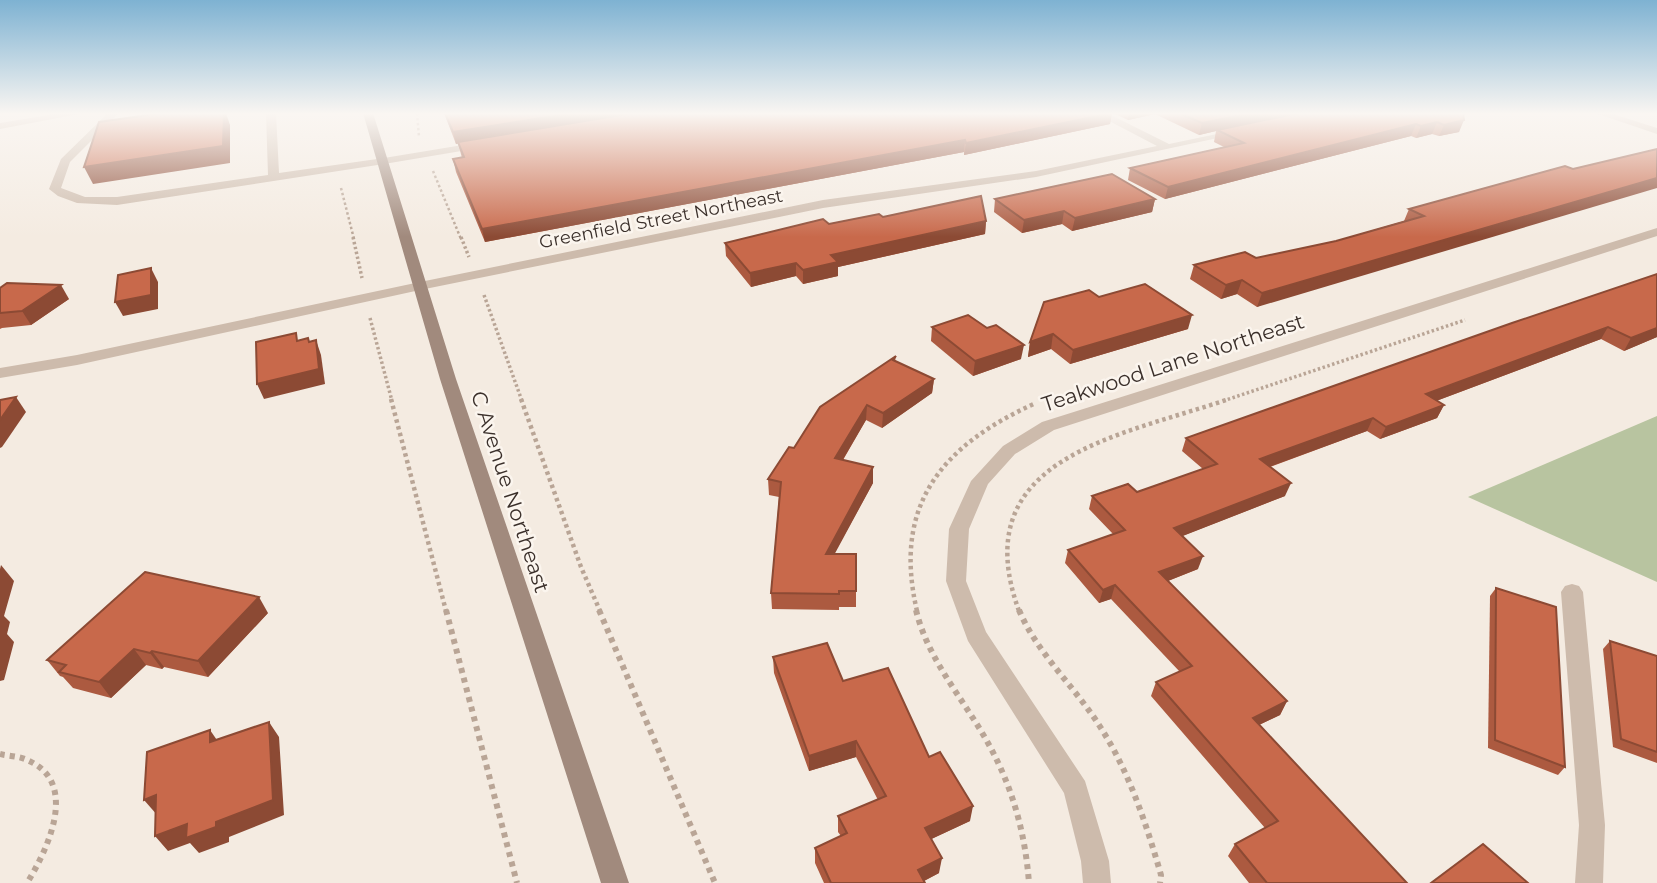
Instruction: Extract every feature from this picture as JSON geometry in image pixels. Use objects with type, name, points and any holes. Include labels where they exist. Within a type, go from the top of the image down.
[{"type":"main road","name":"C Avenue Northeast","points":[[382,154],[420,286],[615,883]]},
{"type":"street","points":[[72,154],[65,161],[55,189],[65,197],[85,202],[117,201],[274,179],[426,154]]},
{"type":"street","points":[[273,154],[274,179]]},
{"type":"street","name":"Greenfield Street Northeast","points":[[0,373],[77,360],[420,286],[823,204],[1036,174],[1132,154]]},
{"type":"street","name":"Teakwood Lane Northeast","points":[[1097,883],[1095,862],[1076,789],[976,635],[956,581],[958,529],[980,481],[1009,450],[1048,426],[1657,232]]},
{"type":"street","points":[[1572,592],[1592,825],[1589,883]]},
{"type":"path","points":[[430,163],[472,265]]},
{"type":"path","points":[[335,181],[345,195],[363,285]]},
{"type":"path","points":[[481,289],[581,566],[715,883]]},
{"type":"path","points":[[369,311],[517,883]]},
{"type":"path","points":[[1160,883],[1161,875],[1143,816],[1125,771],[1100,727],[1038,644],[1017,605],[1008,579],[1006,556],[1007,532],[1015,509],[1029,487],[1044,471],[1087,447],[1471,318]]},
{"type":"path","points":[[1029,883],[1025,834],[1004,772],[936,660],[913,600],[910,567],[918,513],[937,471],[954,452],[988,425],[1039,401]]},
{"type":"path","points":[[0,754],[29,760],[45,773],[56,793],[57,821],[27,883]]},
{"type":"green space","points":[[1657,416],[1657,582],[1468,497]]},
{"type":"building","points":[[88,154],[169,154],[84,167]]},
{"type":"building","points":[[463,154],[888,154],[482,229],[453,159],[464,157]]},
{"type":"building","points":[[1193,154],[1297,154],[1168,187],[1130,168]]},
{"type":"building","points":[[1635,154],[1657,154],[1657,178],[1262,293],[1242,280],[1226,285],[1194,265],[1245,252],[1256,258],[1336,241],[1424,216],[1409,209],[1565,166],[1573,169]]},
{"type":"building","points":[[1112,174],[1155,199],[1075,218],[1064,211],[1024,220],[995,199]]},
{"type":"building","points":[[981,196],[986,221],[831,255],[838,262],[803,270],[796,263],[750,273],[725,243],[823,219],[829,224],[879,214],[883,217]]},
{"type":"building","points":[[151,268],[151,295],[115,302],[118,275]]},
{"type":"building","points":[[1657,274],[1657,328],[1631,338],[1608,327],[1426,394],[1444,405],[1386,427],[1373,418],[1260,459],[1291,483],[1174,528],[1203,556],[1159,572],[1287,701],[1253,718],[1407,883],[1267,883],[1235,844],[1278,821],[1156,682],[1192,666],[1115,585],[1103,590],[1068,550],[1125,530],[1092,496],[1128,484],[1137,492],[1217,464],[1186,438]]},
{"type":"building","points":[[7,283],[61,285],[22,311],[0,313],[0,288]]},
{"type":"building","points":[[1145,284],[1192,315],[1073,350],[1053,334],[1030,342],[1044,302],[1089,290],[1099,297]]},
{"type":"building","points":[[968,315],[987,328],[996,325],[1024,345],[975,361],[932,327]]},
{"type":"building","points":[[296,333],[297,341],[308,338],[309,342],[316,340],[319,369],[257,384],[256,342]]},
{"type":"building","points":[[896,356],[893,360],[934,379],[883,413],[867,405],[835,458],[873,467],[826,554],[856,554],[856,591],[839,591],[839,594],[771,593],[781,482],[768,479],[789,447],[794,448],[820,407]]},
{"type":"building","points":[[16,397],[0,420],[0,400]]},
{"type":"building","points":[[145,572],[259,597],[198,661],[134,649],[99,682],[59,672],[66,665],[47,660]]},
{"type":"building","points":[[1496,588],[1556,607],[1565,767],[1495,740]]},
{"type":"building","points":[[1610,641],[1657,656],[1657,752],[1621,739]]},
{"type":"building","points":[[827,643],[843,681],[888,668],[929,757],[940,752],[973,806],[925,828],[942,858],[918,870],[925,883],[831,883],[815,848],[847,833],[838,816],[886,796],[856,741],[809,756],[773,657]]},
{"type":"building","points":[[269,722],[273,800],[216,822],[216,827],[186,838],[187,824],[155,836],[156,795],[144,800],[147,752],[210,730],[210,742]]},
{"type":"building","points":[[1483,844],[1528,883],[1431,883]]}]
